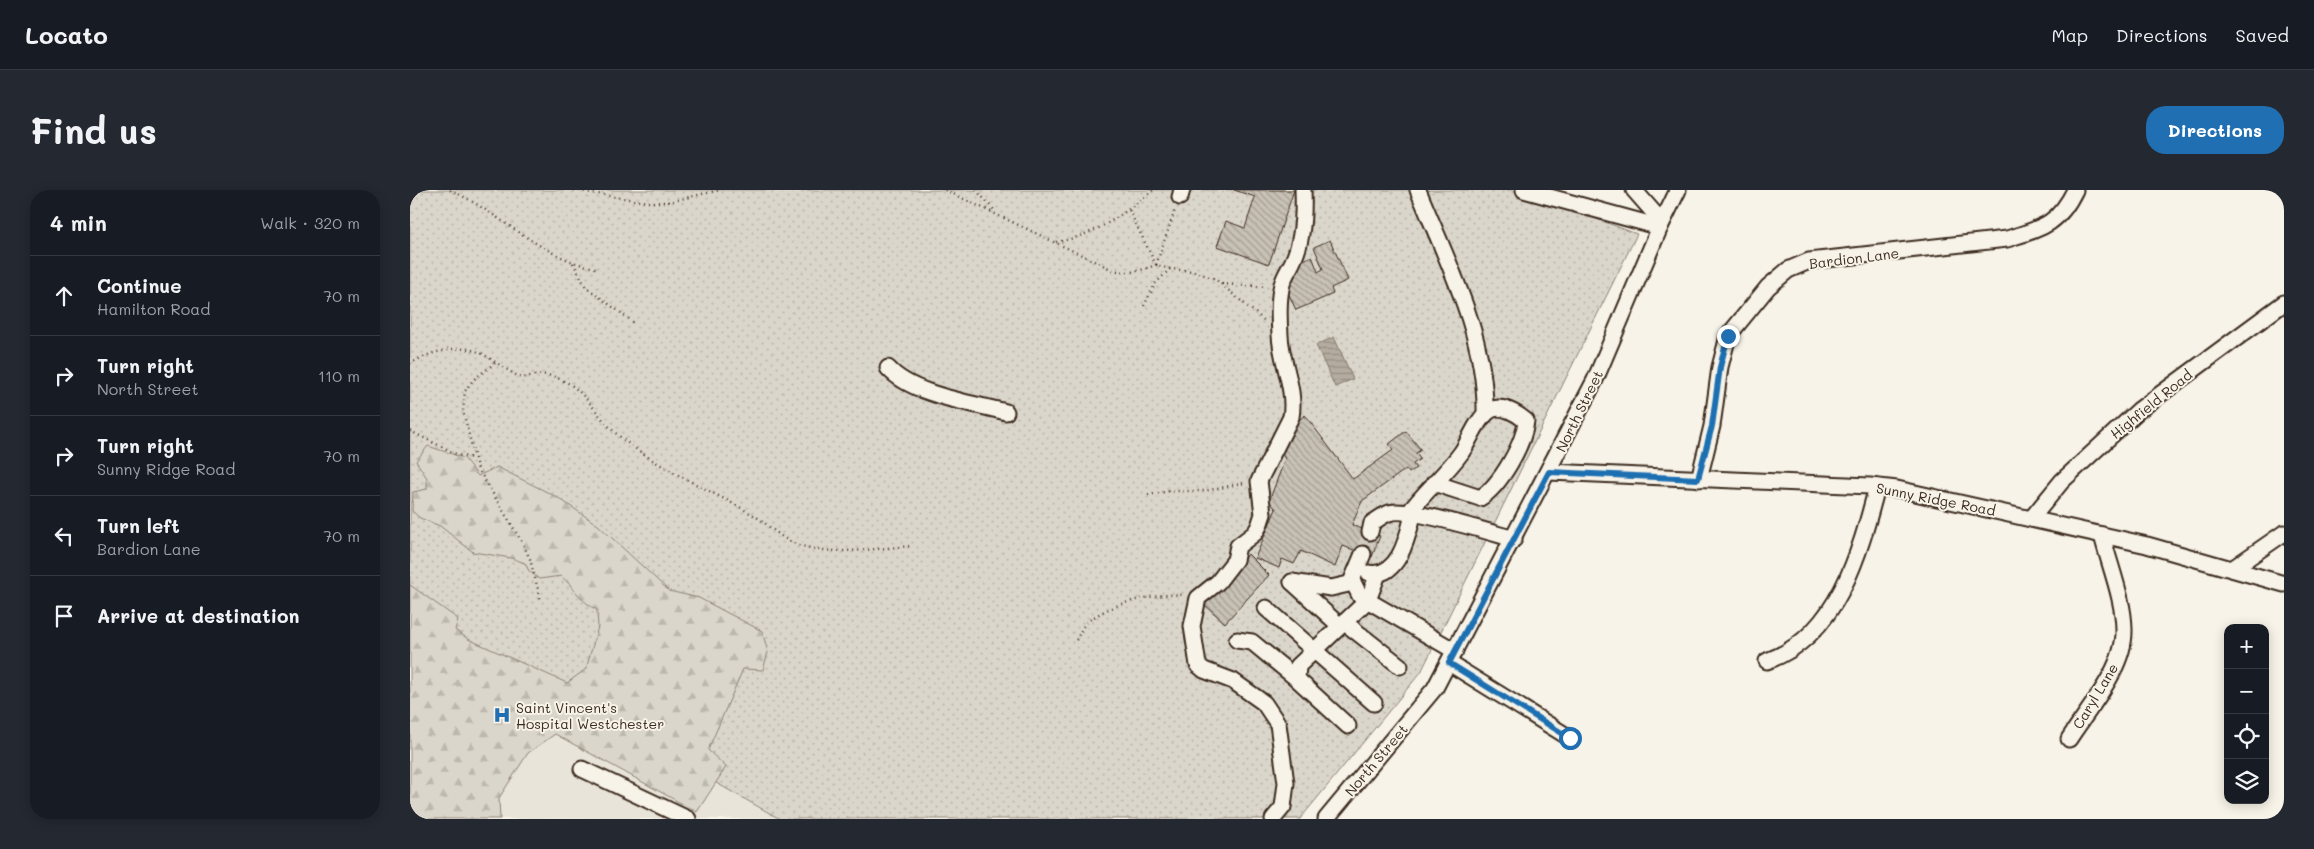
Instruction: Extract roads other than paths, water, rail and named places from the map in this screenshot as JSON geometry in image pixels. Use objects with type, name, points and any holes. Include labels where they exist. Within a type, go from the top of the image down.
[{"type":"street","points":[[1273,819],[1283,807],[1286,784],[1278,724],[1264,703],[1233,681],[1204,670],[1198,665],[1192,626],[1198,598],[1218,582],[1235,560],[1238,546],[1260,526],[1263,514],[1259,480],[1282,436],[1292,409],[1280,335],[1281,287],[1298,248],[1302,228],[1303,190]]},
{"type":"street","points":[[1418,190],[1456,282],[1478,347],[1485,389],[1485,415]]},
{"type":"street","points":[[1524,190],[1661,225]]},
{"type":"street","points":[[1634,190],[1661,225]]},
{"type":"street","name":"North Street","points":[[1327,818],[1435,688],[1549,472],[1595,380],[1661,225],[1678,190]]},
{"type":"street","name":"Bardion Lane","points":[[1698,479],[1712,426],[1720,367],[1728,336],[1768,287],[1788,270],[1809,262],[2007,239],[2032,231],[2058,218],[2075,190]]},
{"type":"street","name":"Highfield Road","points":[[2031,519],[2062,481],[2139,410],[2284,304]]},
{"type":"street","points":[[888,368],[894,375],[914,385],[944,396],[1006,412]]},
{"type":"street","points":[[1297,679],[1298,666],[1368,600],[1378,574],[1393,565],[1405,546],[1411,515],[1434,482],[1460,454],[1485,415],[1491,410],[1502,408],[1526,421],[1525,432],[1498,483],[1480,498],[1434,482]]},
{"type":"street","name":"Sunny Ridge Road","points":[[1549,472],[1877,487],[2146,545],[2284,584]]},
{"type":"street","points":[[1767,661],[1780,656],[1804,640],[1830,609],[1857,555],[1877,487]]},
{"type":"street","points":[[1370,532],[1372,523],[1390,512],[1470,526],[1514,539]]},
{"type":"street","points":[[2232,570],[2284,534]]},
{"type":"street","name":"Caryl Lane","points":[[2069,739],[2113,671],[2121,650],[2123,622],[2102,535]]},
{"type":"street","points":[[1378,574],[1370,573],[1360,560],[1353,576],[1353,583],[1360,596],[1570,738]]},
{"type":"street","points":[[1353,583],[1331,588],[1292,582],[1342,624],[1400,666]]},
{"type":"street","points":[[1266,608],[1374,703]]},
{"type":"street","points":[[1236,640],[1252,642],[1297,679],[1348,726]]},
{"type":"street","points":[[582,769],[688,819]]},
{"type":"tunnel","points":[[1363,554],[1370,532]]},
{"type":"place","name":"Saint Vincent's Hospital Westchester","points":[[502,715]]}]
